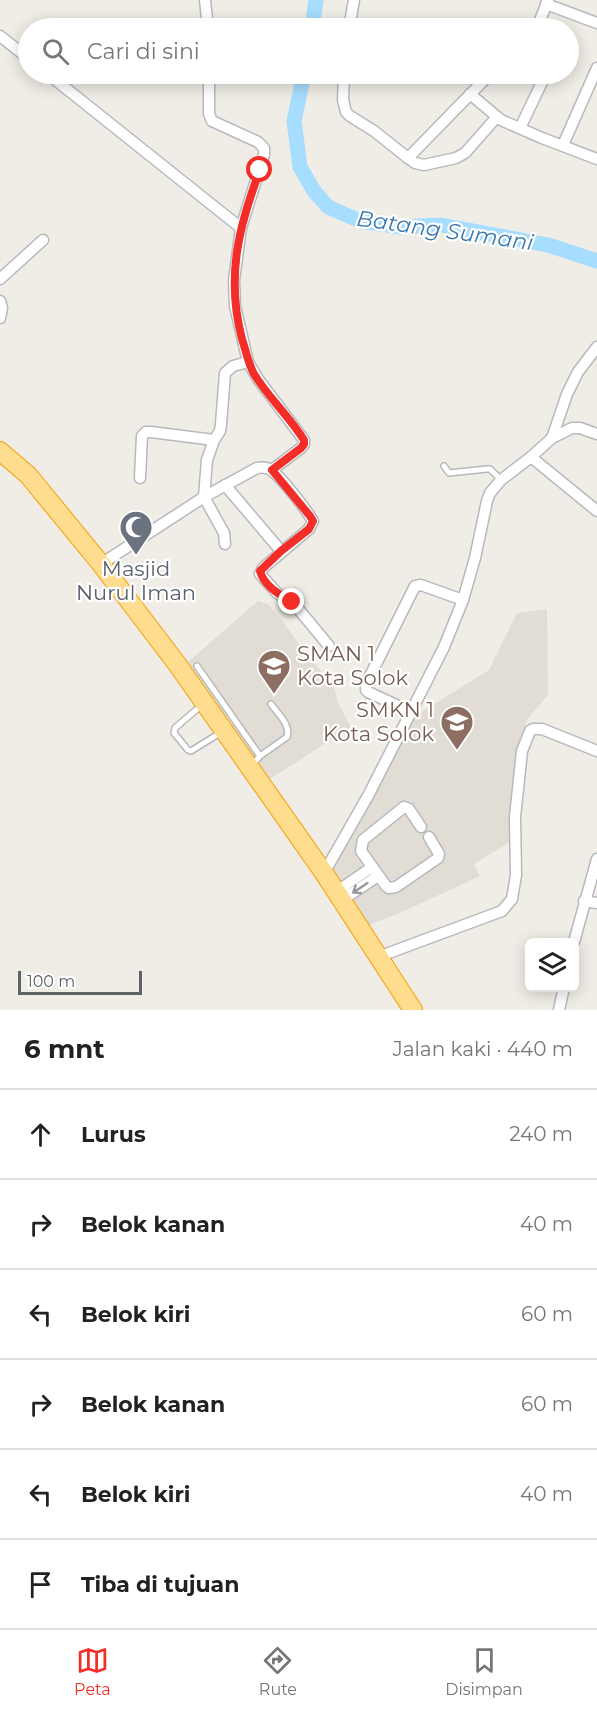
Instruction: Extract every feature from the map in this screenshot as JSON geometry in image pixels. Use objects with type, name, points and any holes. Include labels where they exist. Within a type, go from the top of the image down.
[{"type":"highway","points":[[0,451],[28,476],[101,564],[205,703],[229,725],[413,1010]]},
{"type":"street","points":[[205,0],[207,18]]},
{"type":"street","points":[[351,18],[354,0]]},
{"type":"street","points":[[541,18],[547,2],[597,23]]},
{"type":"street","points":[[0,36],[18,50]]},
{"type":"street","points":[[563,145],[597,68]]},
{"type":"street","points":[[62,84],[241,228]]},
{"type":"street","points":[[209,84],[209,114],[212,121],[258,142],[264,148],[262,163],[241,228],[234,272],[234,289],[238,322],[248,362],[304,440],[301,448],[272,470]]},
{"type":"street","points":[[344,84],[343,100],[346,112],[415,163],[424,165],[456,158],[465,153],[496,118]]},
{"type":"street","points":[[408,158],[480,84]]},
{"type":"street","points":[[520,128],[541,84]]},
{"type":"street","points":[[470,94],[496,118],[597,159]]},
{"type":"street","points":[[0,279],[43,240]]},
{"type":"street","points":[[0,301],[2,308],[0,318]]},
{"type":"street","points":[[552,438],[578,372],[595,353]]},
{"type":"street","points":[[225,544],[224,533],[204,497],[207,460],[221,427],[225,374],[233,366],[248,362]]},
{"type":"street","points":[[324,873],[369,794],[444,648],[463,600],[490,493],[501,480],[531,458],[552,438],[572,428],[580,428],[597,434]]},
{"type":"street","points":[[140,478],[142,436],[146,432],[214,440]]},
{"type":"street","points":[[531,458],[597,511]]},
{"type":"street","points":[[101,564],[225,485],[257,468],[272,470],[313,521],[309,529],[281,551],[263,568],[260,574],[277,593],[295,605],[329,646]]},
{"type":"street","points":[[225,485],[281,551]]},
{"type":"street","points":[[411,712],[368,692],[366,684],[415,586],[421,585],[463,600]]},
{"type":"street","points":[[378,957],[502,911],[508,905],[512,899],[516,874],[515,817],[522,751],[530,731],[542,729],[597,751]]},
{"type":"street","points":[[421,827],[409,809],[404,807],[366,837],[361,844],[361,850],[386,886],[393,888],[436,860],[439,855],[429,837]]},
{"type":"street","points":[[575,938],[597,859]]},
{"type":"street","points":[[339,896],[375,872]]},
{"type":"street","points":[[584,901],[597,903]]},
{"type":"street","points":[[559,1010],[563,992]]},
{"type":"lane","points":[[444,466],[449,473],[490,469],[501,480]]},
{"type":"lane","points":[[197,666],[229,725],[191,751],[174,733],[175,728],[205,703]]},
{"type":"lane","points":[[255,762],[289,733],[272,704]]},
{"type":"shaded area","name":"SMAN 1 Kota Solok","points":[[258,601],[269,605],[334,687],[338,703],[351,727],[270,779],[188,662]]},
{"type":"shaded area","name":"SMKN 1 Kota Solok","points":[[547,609],[548,695],[526,721],[513,782],[511,841],[474,864],[480,876],[364,927],[328,872],[413,717],[489,670],[517,613]]},
{"type":"waterway","name":"Batang Sumani","points":[[313,18],[316,0]]},
{"type":"waterway","name":"Batang Sumani","points":[[302,84],[294,121],[300,167],[314,191],[328,207],[360,221],[401,227],[441,225],[548,245],[597,261]]},
{"type":"place","name":"Masjid Nurul Iman","points":[[136,556]]},
{"type":"place","name":"SMAN 1 Kota Solok","points":[[274,695]]},
{"type":"place","name":"SMKN 1 Kota Solok","points":[[457,751]]},
{"type":"route","points":[[260,170],[241,228],[234,280],[235,306],[248,362],[304,440],[301,448],[272,470],[310,516],[313,521],[312,525],[260,571],[260,574],[277,593],[292,602]]}]
